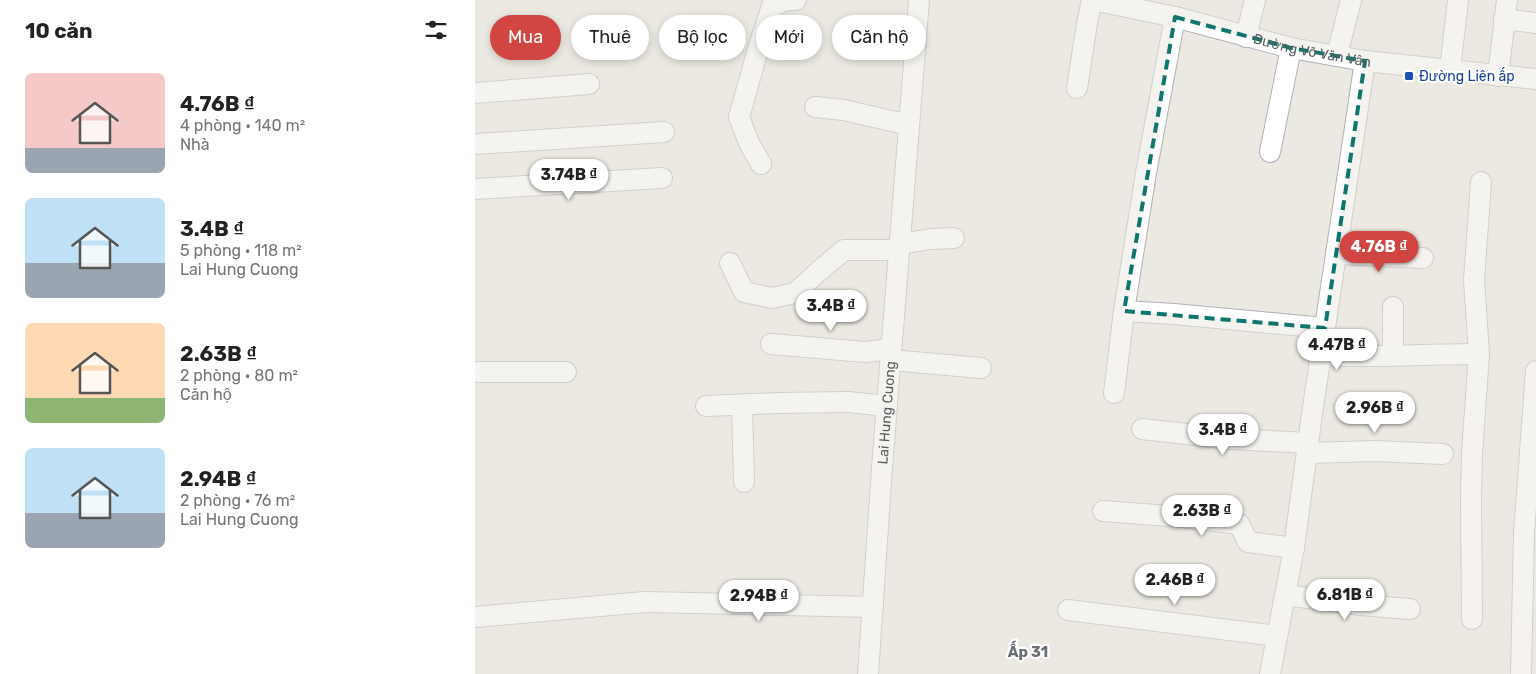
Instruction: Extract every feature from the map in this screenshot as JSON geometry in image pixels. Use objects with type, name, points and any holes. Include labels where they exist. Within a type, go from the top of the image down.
[{"type":"street","points":[[761,164],[749,143],[739,117],[772,6],[788,0],[796,0]]},
{"type":"street","name":"Lai Hung Cuong","points":[[869,674],[887,406],[919,0]]},
{"type":"street","points":[[1077,88],[1087,23],[1093,0]]},
{"type":"street","name":"Đường Võ Văn Vân","points":[[1093,0],[1175,17],[1291,48],[1365,61],[1536,79]]},
{"type":"street","points":[[1246,36],[1255,0]]},
{"type":"street","points":[[1337,55],[1351,0]]},
{"type":"street","points":[[1450,70],[1458,0]]},
{"type":"street","points":[[1498,76],[1506,10],[1536,23]]},
{"type":"street","points":[[1114,393],[1146,173],[1175,17]]},
{"type":"street","points":[[1270,152],[1291,48]]},
{"type":"street","points":[[1270,674],[1294,548],[1365,61]]},
{"type":"street","points":[[475,93],[589,84]]},
{"type":"street","points":[[815,107],[845,110],[909,125]]},
{"type":"street","points":[[475,144],[664,132]]},
{"type":"street","points":[[475,189],[662,178]]},
{"type":"street","points":[[1472,619],[1472,453],[1479,354],[1474,280],[1481,182]]},
{"type":"street","points":[[730,263],[744,292],[772,298],[795,294],[844,250],[899,247],[931,239],[954,238]]},
{"type":"street","points":[[1336,254],[1423,258]]},
{"type":"street","points":[[1393,307],[1393,356]]},
{"type":"street","points":[[1125,311],[1325,328]]},
{"type":"street","points":[[771,344],[891,354],[981,368]]},
{"type":"street","points":[[1321,356],[1479,354]]},
{"type":"street","points":[[1521,674],[1529,595],[1524,533],[1531,498],[1536,371]]},
{"type":"street","points":[[475,372],[566,372]]},
{"type":"street","points":[[706,406],[849,402],[887,406]]},
{"type":"street","points":[[742,405],[744,482]]},
{"type":"street","points":[[1142,429],[1308,448],[1443,454]]},
{"type":"street","points":[[1103,511],[1182,517],[1239,524],[1248,542],[1294,548]]},
{"type":"street","points":[[1285,595],[1410,609]]},
{"type":"street","points":[[475,617],[645,602],[873,607]]},
{"type":"street","points":[[1068,610],[1277,636]]},
{"type":"highlighted area","points":[[1175,17],[1291,48],[1365,61],[1325,328],[1124,311]]},
{"type":"place","name":"Đường Liên ấp","points":[[1409,76]]},
{"type":"district","name":"Ấp 31","points":[[1028,652]]}]
